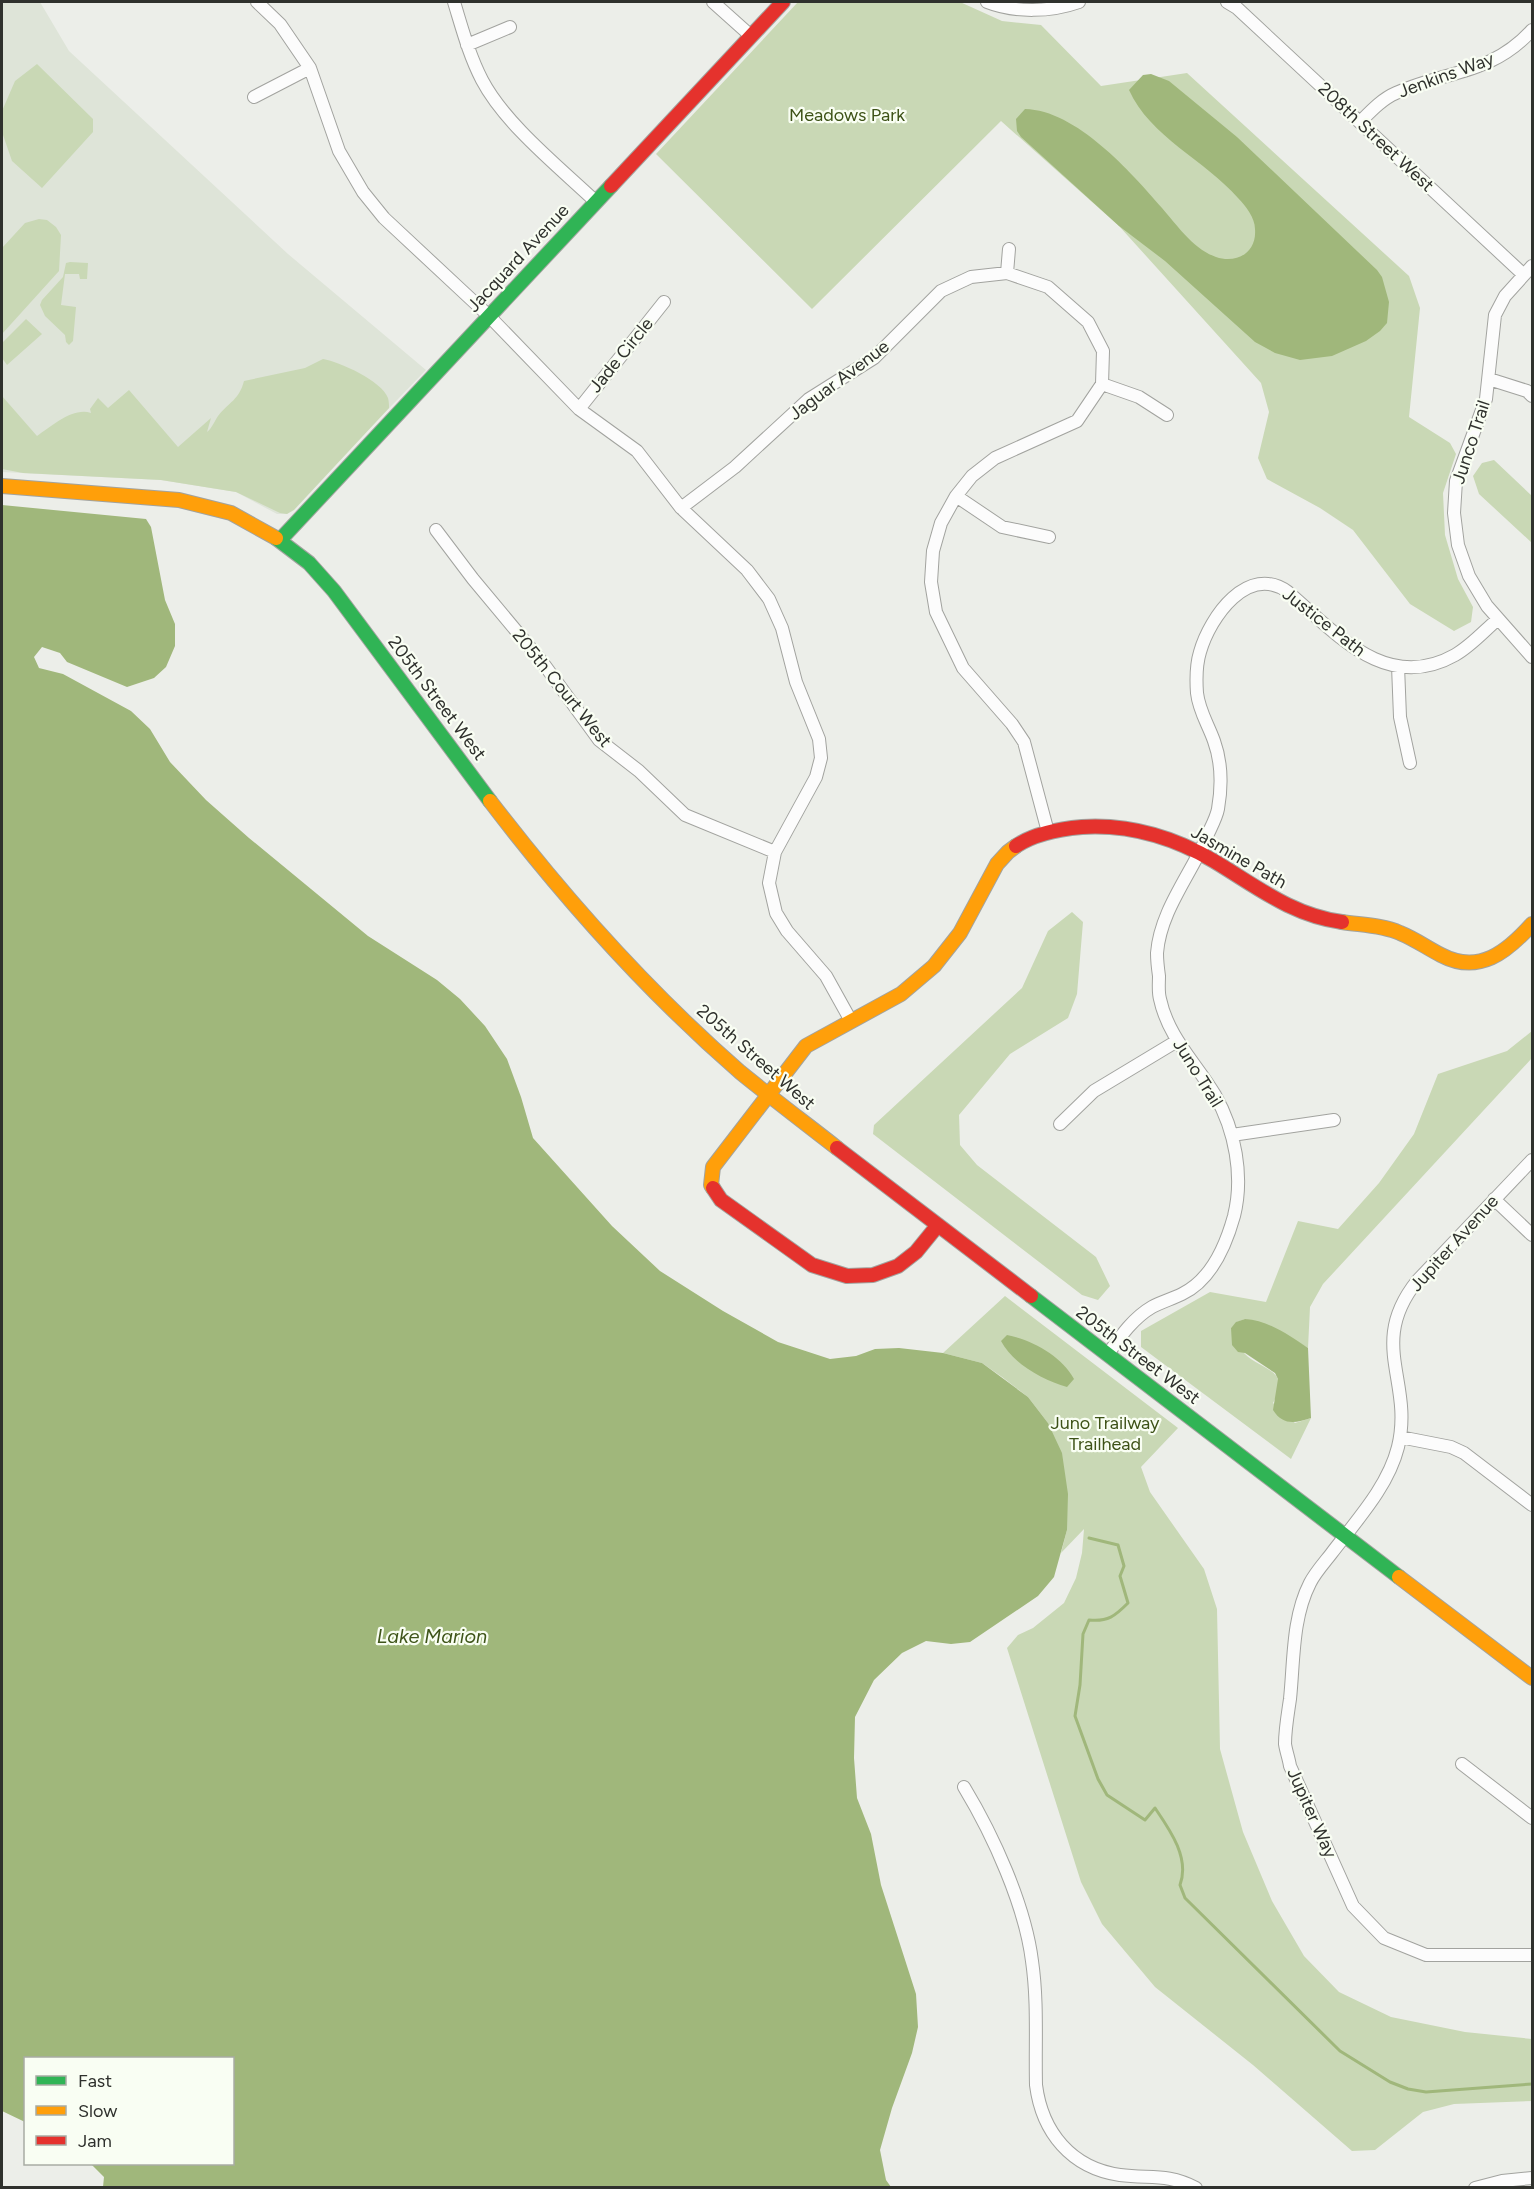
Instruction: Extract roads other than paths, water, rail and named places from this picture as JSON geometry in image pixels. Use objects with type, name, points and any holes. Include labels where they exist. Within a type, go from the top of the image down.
[{"type":"street","points":[[257,2],[280,24],[310,68],[339,151],[363,192],[384,218],[489,316],[579,409],[637,451],[681,508],[747,570],[769,599],[782,628],[796,682],[819,739],[821,758],[816,777],[775,852],[769,883],[776,914],[787,931],[826,976],[851,1021]]},
{"type":"street","points":[[454,2],[467,45],[482,80],[505,114],[596,202]]},
{"type":"street","points":[[713,2],[751,36]]},
{"type":"street","name":"Jacquard Avenue","points":[[280,540],[783,2]]},
{"type":"street","points":[[987,2],[998,6],[1039,10],[1079,2]]},
{"type":"street","name":"208th Street West","points":[[1235,4],[1360,122],[1528,271]]},
{"type":"street","points":[[467,45],[510,27]]},
{"type":"street","name":"Jenkins Way","points":[[1360,122],[1378,104],[1395,93],[1482,66],[1518,46],[1533,30]]},
{"type":"street","points":[[254,97],[310,68]]},
{"type":"street","points":[[1007,273],[1009,249]]},
{"type":"street","name":"Junco Trail","points":[[1498,619],[1469,576],[1458,545],[1454,513],[1456,481],[1486,399],[1496,315],[1506,296],[1528,271]]},
{"type":"street","name":"Jaguar Avenue","points":[[681,508],[735,466],[809,399],[874,358],[941,291],[971,276],[1007,273],[1048,287],[1088,322],[1103,351],[1102,384]]},
{"type":"street","name":"Jade Circle","points":[[579,409],[664,302]]},
{"type":"street","points":[[1489,379],[1527,391],[1533,396]]},
{"type":"street","points":[[1048,832],[1024,741],[963,668],[936,612],[931,582],[933,551],[940,523],[956,496],[972,476],[995,458],[1077,421],[1102,384],[1139,397],[1167,415]]},
{"type":"street","name":"205th Street West","points":[[2,486],[179,500],[231,513],[280,540],[309,563],[334,591],[498,811],[567,897],[627,963],[732,1065],[938,1225],[1533,1678]]},
{"type":"street","points":[[956,496],[1002,527],[1049,537]]},
{"type":"street","name":"205th Court West","points":[[436,530],[473,579],[543,663],[564,695],[599,740],[639,771],[685,815],[775,852]]},
{"type":"street","name":"Justice Path","points":[[1199,852],[1218,812],[1221,771],[1217,750],[1198,700],[1196,674],[1198,660],[1210,628],[1237,594],[1255,584],[1276,584],[1358,652],[1398,666],[1418,666],[1447,659],[1465,649],[1498,619]]},
{"type":"street","points":[[1498,619],[1533,657]]},
{"type":"street","points":[[1398,666],[1400,717],[1410,763]]},
{"type":"street","name":"Jasmine Path","points":[[938,1225],[916,1252],[898,1266],[873,1275],[847,1276],[812,1265],[721,1200],[711,1185],[713,1167],[806,1046],[821,1035],[896,997],[929,971],[962,930],[998,862],[1021,843],[1048,832],[1084,826],[1124,828],[1164,837],[1199,852],[1298,911],[1336,922],[1374,926],[1396,932],[1456,961],[1483,961],[1500,955],[1533,924]]},
{"type":"street","name":"Juno Trail","points":[[1108,1354],[1137,1318],[1152,1307],[1184,1293],[1209,1271],[1219,1255],[1234,1214],[1238,1189],[1232,1135],[1215,1095],[1177,1041],[1160,999],[1157,952],[1167,914],[1199,852]]},
{"type":"street","points":[[1060,1124],[1094,1091],[1177,1041]]},
{"type":"street","points":[[1232,1135],[1334,1120]]},
{"type":"street","name":"Jupiter Avenue","points":[[1345,1535],[1384,1482],[1394,1460],[1400,1437],[1402,1406],[1392,1356],[1392,1336],[1396,1317],[1404,1299],[1417,1281],[1533,1160]]},
{"type":"street","points":[[1494,1199],[1533,1235]]},
{"type":"street","points":[[1400,1437],[1451,1447],[1464,1453],[1533,1505]]},
{"type":"street","name":"Jupiter Way","points":[[1345,1535],[1310,1582],[1299,1612],[1285,1744],[1290,1766],[1353,1906],[1384,1938],[1426,1955],[1533,1955]]},
{"type":"street","points":[[1462,1764],[1533,1818]]},
{"type":"street","points":[[964,1787],[990,1832],[1028,1936],[1035,1985],[1036,2085],[1041,2111],[1052,2134],[1077,2158],[1107,2173],[1167,2177],[1182,2180],[1196,2187]]},
{"type":"street","points":[[1475,2187],[1533,2178]]},
{"type":"water","points":[[1151,74],[1169,81],[1237,137],[1377,270],[1382,277],[1389,302],[1387,323],[1380,331],[1366,341],[1332,356],[1300,360],[1275,353],[1255,342],[1165,261],[1119,226],[1017,131],[1016,119],[1025,109],[1044,112],[1064,120],[1083,131],[1118,161],[1186,236],[1200,248],[1216,257],[1238,258],[1249,250],[1255,237],[1253,221],[1247,208],[1225,184],[1164,135],[1138,107],[1129,90],[1143,75]]},
{"type":"water","name":"Lake Marion","points":[[2,505],[146,519],[151,527],[165,600],[175,624],[175,646],[166,667],[154,678],[127,687],[67,662],[60,653],[42,647],[34,657],[39,668],[63,674],[131,711],[150,729],[170,762],[206,800],[249,838],[368,936],[437,980],[460,999],[485,1026],[507,1059],[533,1138],[612,1226],[660,1271],[778,1342],[830,1359],[856,1356],[875,1349],[899,1348],[943,1353],[982,1363],[1028,1397],[1048,1423],[1062,1453],[1068,1494],[1067,1530],[1054,1577],[1038,1596],[970,1642],[951,1644],[926,1641],[902,1653],[874,1680],[855,1717],[854,1758],[857,1798],[871,1834],[881,1885],[916,1994],[918,2027],[912,2053],[880,2150],[886,2180],[891,2187],[103,2187],[104,2177],[92,2165],[234,2165],[234,2057],[24,2057],[24,2122],[2,2111]]},
{"type":"water","points":[[1245,1319],[1270,1325],[1308,1348],[1311,1418],[1285,1421],[1273,1410],[1278,1379],[1275,1373],[1245,1353],[1238,1352],[1232,1345],[1231,1328],[1236,1322]]},
{"type":"water","points":[[1007,1335],[1045,1350],[1062,1363],[1074,1379],[1067,1387],[1030,1370],[1006,1349],[1001,1341]]},
{"type":"waterway","points":[[1089,1538],[1118,1545],[1124,1566],[1120,1576],[1128,1603],[1111,1617],[1089,1620],[1083,1634],[1080,1685],[1075,1716],[1098,1779],[1107,1795],[1145,1820],[1155,1808],[1167,1826],[1180,1855],[1182,1865],[1180,1885],[1185,1898],[1340,2051],[1390,2082],[1408,2089],[1426,2092],[1532,2084]]},
{"type":"park label","name":"Meadows Park","points":[[847,115]]},
{"type":"park label","name":"Juno Trailway Trailhead","points":[[1105,1433]]}]
